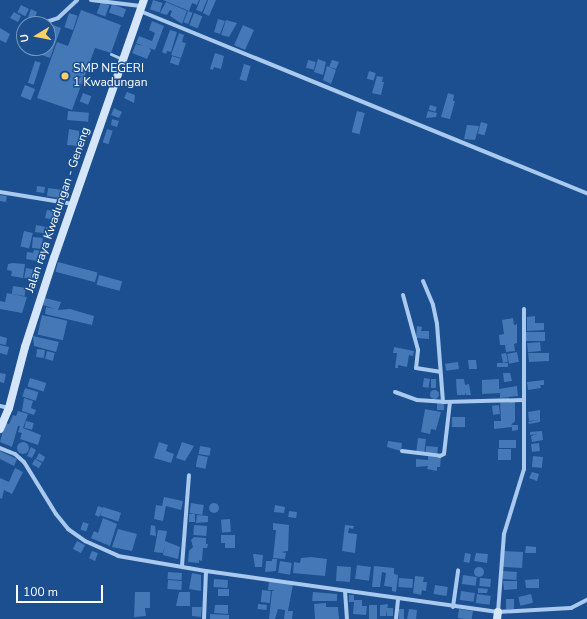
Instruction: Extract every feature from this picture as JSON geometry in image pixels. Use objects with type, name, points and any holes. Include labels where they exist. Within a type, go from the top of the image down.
[{"type":"main road","name":"Jalan raya Kwadungan - Geneng","points":[[0,429],[9,408],[24,347],[122,59],[142,6]]},
{"type":"street","points":[[56,19],[77,0]]},
{"type":"street","points":[[91,0],[142,6],[587,193]]},
{"type":"street","points":[[0,192],[73,204]]},
{"type":"street","points":[[423,281],[435,312],[442,402]]},
{"type":"street","points":[[402,295],[418,350],[416,368],[440,372]]},
{"type":"street","points":[[498,615],[504,534],[524,469],[524,309]]},
{"type":"street","points":[[395,392],[417,400],[442,402],[524,400]]},
{"type":"street","points":[[402,451],[440,456],[444,454],[450,402]]},
{"type":"street","points":[[0,406],[9,408]]},
{"type":"street","points":[[0,448],[15,454],[24,462],[56,514],[68,529],[85,541],[118,556],[206,571],[453,607],[498,615],[567,608],[587,600]]},
{"type":"street","points":[[182,566],[188,475]]},
{"type":"street","points":[[453,607],[458,570]]},
{"type":"street","points":[[204,619],[206,571]]},
{"type":"street","points":[[345,591],[347,619]]},
{"type":"street","points":[[396,619],[398,599]]},
{"type":"lane","points":[[111,54],[122,59]]},
{"type":"building","points":[[153,0],[163,3],[160,12],[150,10]]},
{"type":"building","points":[[163,0],[199,0],[197,5],[192,3],[189,11]]},
{"type":"building","points":[[200,0],[207,0],[202,12],[196,10]]},
{"type":"building","points":[[208,0],[216,0],[209,16],[203,13]]},
{"type":"building","points":[[101,2],[109,5],[105,16],[97,13]]},
{"type":"building","points":[[166,2],[187,11],[182,24],[170,16],[172,11],[170,10],[167,15],[160,13]]},
{"type":"building","points":[[112,4],[126,9],[123,18],[109,12]]},
{"type":"building","points":[[21,5],[29,9],[25,16],[17,12]]},
{"type":"building","points":[[31,9],[37,12],[36,16],[28,16]]},
{"type":"building","name":"SMP NEGERI 1 Kwadungan","points":[[81,10],[121,25],[111,53],[95,48],[72,110],[37,98],[52,56],[56,56],[57,42],[68,46]]},
{"type":"building","points":[[188,11],[193,13],[188,24],[184,22]]},
{"type":"building","points":[[14,12],[21,16],[16,16],[16,21],[10,18]]},
{"type":"building","points":[[69,13],[78,16],[73,30],[64,27]]},
{"type":"building","points":[[194,13],[202,16],[198,28],[189,25]]},
{"type":"building","points":[[218,19],[225,21],[220,34],[214,32]]},
{"type":"building","points":[[226,20],[237,23],[229,37],[221,35]]},
{"type":"building","points":[[152,21],[164,26],[155,50],[149,48],[151,50],[147,59],[132,53],[136,44],[144,46],[136,43],[139,36],[152,41],[155,33],[149,30]]},
{"type":"building","points":[[243,25],[254,30],[245,50],[234,45]]},
{"type":"building","points":[[56,26],[61,28],[56,42]]},
{"type":"building","points":[[0,28],[10,34],[6,43],[0,40]]},
{"type":"building","points":[[170,30],[177,32],[171,52],[167,51],[166,54],[162,52]]},
{"type":"building","points":[[179,33],[184,35],[182,42],[186,43],[181,58],[171,55]]},
{"type":"building","points":[[215,53],[224,56],[221,69],[214,67],[213,70],[210,69]]},
{"type":"building","points":[[172,56],[181,59],[178,65],[170,63]]},
{"type":"building","points":[[318,59],[326,62],[323,75],[314,72]]},
{"type":"building","points":[[308,60],[316,62],[314,70],[306,68]]},
{"type":"building","points":[[332,60],[339,62],[336,69],[329,67]]},
{"type":"building","points":[[35,61],[41,63],[34,85],[28,83]]},
{"type":"building","points":[[244,64],[251,66],[246,81],[240,79]]},
{"type":"building","points":[[327,66],[336,70],[331,84],[323,80]]},
{"type":"building","points":[[369,71],[376,73],[374,81],[367,79]]},
{"type":"building","points":[[377,76],[383,77],[382,82],[384,82],[381,95],[372,93]]},
{"type":"building","points":[[25,85],[35,89],[31,100],[21,96]]},
{"type":"building","points":[[127,92],[135,95],[134,103],[124,98]]},
{"type":"building","points":[[83,93],[91,96],[88,105],[80,101]]},
{"type":"building","points":[[448,93],[454,95],[453,101],[455,101],[450,119],[441,117]]},
{"type":"building","points":[[430,105],[437,107],[435,112],[429,110]]},
{"type":"building","points":[[114,108],[122,112],[119,118],[111,115]]},
{"type":"building","points":[[68,111],[89,113],[88,122],[67,120]]},
{"type":"building","points":[[357,111],[365,113],[359,134],[352,132]]},
{"type":"building","points":[[428,111],[437,113],[436,117],[426,118]]},
{"type":"building","points":[[112,119],[119,121],[117,127],[111,125]]},
{"type":"building","points":[[481,122],[488,124],[484,135],[478,134]]},
{"type":"building","points":[[467,125],[479,126],[475,140],[464,139]]},
{"type":"building","points":[[69,129],[79,131],[79,146],[67,145]]},
{"type":"building","points":[[107,129],[113,131],[108,144],[103,142]]},
{"type":"building","points":[[37,186],[45,187],[44,193],[36,192]]},
{"type":"building","points":[[48,188],[63,190],[62,193],[60,193],[59,198],[47,196]]},
{"type":"building","points":[[0,195],[7,196],[6,202],[0,201]]},
{"type":"building","points":[[47,210],[56,211],[55,220],[45,218]]},
{"type":"building","points":[[36,225],[51,228],[50,234],[35,232]]},
{"type":"building","points":[[24,231],[33,233],[29,249],[20,247]]},
{"type":"building","points":[[33,237],[43,238],[42,249],[32,248]]},
{"type":"building","points":[[34,250],[43,251],[42,262],[26,259],[27,252],[33,253]]},
{"type":"building","points":[[58,262],[98,273],[95,282],[55,272]]},
{"type":"building","points":[[8,264],[25,264],[23,278],[11,276],[12,271],[7,270]]},
{"type":"building","points":[[26,268],[36,270],[34,280],[24,278]]},
{"type":"building","points":[[99,275],[122,281],[120,291],[96,285]]},
{"type":"building","points":[[13,286],[26,288],[25,296],[12,294]]},
{"type":"building","points":[[7,293],[27,297],[22,313],[0,309],[0,301],[5,302]]},
{"type":"building","points":[[45,298],[61,302],[58,310],[70,309],[94,316],[92,325],[45,314],[46,307],[55,309],[43,305]]},
{"type":"building","points":[[42,315],[67,321],[63,340],[38,334]]},
{"type":"building","points":[[535,316],[535,323],[544,323],[544,330],[527,331],[527,317]]},
{"type":"building","points":[[513,318],[514,325],[517,324],[517,343],[514,344],[515,351],[506,352],[505,345],[500,345],[499,335],[504,334],[502,320]]},
{"type":"building","points":[[417,326],[422,327],[421,331],[429,331],[429,339],[416,338]]},
{"type":"building","points":[[526,332],[545,332],[545,341],[526,341]]},
{"type":"building","points":[[0,336],[7,338],[6,345],[0,344]]},
{"type":"building","points":[[33,336],[59,342],[56,352],[34,346]]},
{"type":"building","points":[[540,342],[541,351],[528,352],[527,343]]},
{"type":"building","points":[[0,345],[9,347],[7,355],[0,353]]},
{"type":"building","points":[[394,347],[414,351],[413,356],[409,355],[407,367],[398,365],[398,368],[395,368],[397,353],[393,353]]},
{"type":"building","points":[[37,349],[45,350],[44,358],[36,357]]},
{"type":"building","points":[[47,351],[55,353],[53,361],[45,359]]},
{"type":"building","points":[[517,352],[519,362],[509,364],[507,354]]},
{"type":"building","points":[[506,353],[508,362],[503,363],[501,354]]},
{"type":"building","points":[[528,353],[549,353],[549,361],[529,362]]},
{"type":"building","points":[[468,360],[476,360],[477,369],[469,369]]},
{"type":"building","points":[[458,362],[459,369],[446,371],[445,364]]},
{"type":"building","points":[[497,363],[508,363],[508,367],[497,367]]},
{"type":"building","points":[[0,373],[6,374],[4,383],[0,382]]},
{"type":"building","points":[[503,373],[510,373],[512,381],[504,382]]},
{"type":"building","points":[[30,378],[46,383],[44,392],[27,387]]},
{"type":"building","points":[[424,378],[430,379],[429,388],[423,387]]},
{"type":"building","points":[[431,379],[436,379],[436,388],[431,388]]},
{"type":"building","points":[[456,379],[464,379],[465,385],[469,384],[471,395],[466,395],[466,392],[465,395],[457,395]]},
{"type":"building","points":[[499,379],[499,389],[517,386],[518,396],[500,398],[500,393],[482,394],[482,380]]},
{"type":"building","points":[[544,380],[544,385],[540,385],[541,388],[528,390],[527,382]]},
{"type":"building","points":[[25,388],[38,392],[36,401],[22,397]]},
{"type":"building","points":[[434,389],[439,394],[434,399],[429,394]]},
{"type":"building","points":[[24,398],[33,401],[31,408],[36,410],[34,415],[22,411]]},
{"type":"building","points":[[500,401],[515,401],[515,421],[511,425],[518,425],[518,430],[512,431],[512,427],[494,429],[494,421],[501,421]]},
{"type":"building","points":[[437,403],[444,403],[444,410],[437,410]]},
{"type":"building","points":[[499,405],[500,414],[493,415],[492,406]]},
{"type":"building","points":[[425,409],[441,412],[436,430],[431,429],[430,434],[421,432]]},
{"type":"building","points":[[540,410],[540,422],[529,424],[528,422],[538,420],[529,421],[528,412]]},
{"type":"building","points":[[18,411],[28,414],[23,428],[41,435],[38,445],[20,439],[22,433],[18,432],[20,426],[18,426],[12,447],[0,442],[5,423],[9,424],[13,415],[16,416]]},
{"type":"building","points":[[452,417],[465,417],[465,427],[452,427]]},
{"type":"building","points":[[26,421],[34,423],[32,430],[24,428]]},
{"type":"building","points":[[542,431],[543,440],[532,442],[531,436],[537,434],[530,435],[530,432]]},
{"type":"building","points":[[418,438],[426,439],[424,453],[416,452]]},
{"type":"building","points":[[499,440],[516,440],[516,448],[499,448]]},
{"type":"building","points":[[388,441],[402,443],[401,451],[387,447]]},
{"type":"building","points":[[21,442],[25,442],[29,448],[25,454],[21,454],[17,450],[17,446]]},
{"type":"building","points":[[159,442],[168,445],[166,451],[174,454],[171,463],[154,458]]},
{"type":"building","points":[[182,442],[194,446],[185,461],[176,458]]},
{"type":"building","points":[[539,443],[540,451],[532,452],[531,444]]},
{"type":"building","points":[[200,446],[211,448],[209,456],[199,454]]},
{"type":"building","points":[[426,446],[438,447],[437,454],[425,453]]},
{"type":"building","points":[[31,447],[36,450],[32,458],[27,456]]},
{"type":"building","points":[[498,449],[511,449],[511,460],[498,460]]},
{"type":"building","points":[[0,451],[17,459],[14,466],[0,459]]},
{"type":"building","points":[[39,453],[45,457],[43,462],[36,459]]},
{"type":"building","points":[[198,455],[208,457],[206,469],[196,467]]},
{"type":"building","points":[[428,456],[441,457],[440,467],[437,467],[437,471],[427,469],[428,466],[416,467],[416,459],[428,460]]},
{"type":"building","points":[[533,456],[543,457],[542,468],[532,467]]},
{"type":"building","points":[[35,459],[42,463],[39,468],[32,464]]},
{"type":"building","points":[[15,468],[23,472],[12,494],[4,490],[2,499],[0,498],[0,478],[9,482]]},
{"type":"building","points":[[532,472],[539,474],[537,481],[529,478]]},
{"type":"building","points":[[164,497],[183,501],[181,510],[166,506],[163,521],[154,519],[156,505],[162,506]]},
{"type":"building","points":[[191,503],[204,505],[202,515],[189,513]]},
{"type":"building","points":[[212,503],[216,503],[218,504],[218,512],[212,513],[209,510],[209,506]]},
{"type":"building","points":[[275,505],[285,507],[284,513],[274,512]]},
{"type":"building","points":[[98,506],[103,508],[99,517],[95,515]]},
{"type":"building","points":[[103,507],[121,513],[118,521],[100,516]]},
{"type":"building","points":[[289,511],[297,512],[296,518],[288,517]]},
{"type":"building","points":[[189,514],[195,514],[195,522],[189,522]]},
{"type":"building","points":[[197,515],[208,516],[208,522],[196,523]]},
{"type":"building","points":[[103,518],[117,524],[110,546],[91,538],[94,531],[98,533]]},
{"type":"building","points":[[230,519],[231,532],[222,533],[221,520]]},
{"type":"building","points":[[83,522],[89,524],[86,531],[81,530]]},
{"type":"building","points":[[273,523],[289,525],[288,551],[281,552],[286,553],[285,559],[273,558],[276,530],[273,530]]},
{"type":"building","points":[[151,525],[155,526],[156,536],[150,535]]},
{"type":"building","points":[[194,525],[207,526],[206,536],[193,535]]},
{"type":"building","points":[[345,525],[354,526],[353,529],[349,528],[348,533],[357,534],[355,553],[342,551]]},
{"type":"building","points":[[118,529],[137,534],[132,551],[112,547]]},
{"type":"building","points":[[158,530],[167,531],[165,541],[180,547],[178,559],[163,555],[165,545],[163,553],[154,552]]},
{"type":"building","points":[[221,535],[235,535],[235,548],[225,548],[225,543],[221,543]]},
{"type":"building","points":[[194,537],[206,538],[206,544],[208,544],[207,548],[203,548],[202,561],[199,560],[199,563],[188,562],[189,551],[193,547],[191,540]]},
{"type":"building","points":[[77,541],[85,545],[81,553],[73,549]]},
{"type":"building","points":[[526,546],[536,547],[536,553],[525,553]]},
{"type":"building","points":[[92,551],[98,553],[95,561],[89,558]]},
{"type":"building","points":[[504,551],[523,552],[522,568],[503,567]]},
{"type":"building","points":[[465,553],[471,554],[470,563],[464,562]]},
{"type":"building","points":[[476,553],[488,554],[487,563],[474,561]]},
{"type":"building","points":[[253,554],[263,555],[262,567],[255,567]]},
{"type":"building","points":[[311,557],[327,559],[325,576],[293,573],[294,562],[300,563],[301,558]]},
{"type":"building","points":[[272,559],[277,559],[276,571],[265,572],[266,561],[272,561]]},
{"type":"building","points":[[280,561],[292,563],[290,575],[278,573]]},
{"type":"building","points":[[357,565],[371,567],[369,581],[355,579]]},
{"type":"building","points":[[337,566],[351,567],[350,582],[336,581]]},
{"type":"building","points":[[374,566],[394,568],[394,574],[398,575],[396,592],[392,591],[392,587],[384,586],[386,573],[382,572],[380,587],[372,587]]},
{"type":"building","points":[[477,567],[481,567],[483,568],[483,576],[477,577],[474,574],[474,570]]},
{"type":"building","points":[[503,571],[517,572],[516,580],[502,579]]},
{"type":"building","points":[[168,572],[182,573],[181,580],[168,579]]},
{"type":"building","points":[[192,573],[201,575],[201,591],[189,589]]},
{"type":"building","points":[[463,575],[477,577],[476,586],[462,584]]},
{"type":"building","points":[[415,576],[424,577],[423,582],[427,582],[426,591],[422,590],[421,595],[413,593]]},
{"type":"building","points":[[399,578],[413,579],[412,588],[398,587]]},
{"type":"building","points":[[480,578],[491,579],[490,587],[479,586]]},
{"type":"building","points":[[214,579],[228,580],[227,588],[213,587]]},
{"type":"building","points":[[539,579],[539,588],[526,588],[525,580]]},
{"type":"building","points":[[168,580],[182,581],[181,590],[167,589]]},
{"type":"building","points":[[269,581],[293,584],[288,611],[293,611],[292,619],[284,619],[285,610],[278,609],[275,619],[269,619],[272,591],[275,590],[268,590]]},
{"type":"building","points":[[503,581],[517,581],[517,589],[504,590]]},
{"type":"building","points":[[435,585],[448,587],[446,596],[434,594]]},
{"type":"building","points":[[478,588],[488,589],[487,593],[478,593]]},
{"type":"building","points":[[218,589],[229,589],[229,596],[218,596]]},
{"type":"building","points":[[262,590],[271,591],[270,603],[261,602]]},
{"type":"building","points":[[461,591],[475,593],[474,602],[460,600]]},
{"type":"building","points":[[135,592],[150,592],[150,608],[145,608],[146,616],[134,617]]},
{"type":"building","points":[[179,592],[190,592],[190,606],[176,606]]},
{"type":"building","points":[[313,592],[337,594],[337,601],[312,601]]},
{"type":"building","points":[[477,594],[491,596],[490,605],[476,603]]},
{"type":"building","points":[[531,594],[533,603],[520,606],[518,597]]},
{"type":"building","points":[[349,595],[354,595],[354,600],[362,600],[362,606],[367,606],[366,615],[353,614],[354,602],[349,602]]},
{"type":"building","points":[[506,599],[514,599],[514,609],[506,609]]},
{"type":"building","points":[[326,603],[326,607],[338,607],[339,619],[315,619],[314,604]]},
{"type":"building","points":[[258,604],[267,605],[266,610],[257,609]]},
{"type":"building","points":[[388,604],[386,616],[380,616],[380,605]]},
{"type":"building","points":[[215,605],[228,605],[228,614],[214,613]]},
{"type":"building","points":[[369,605],[377,605],[377,619],[369,619]]},
{"type":"building","points":[[192,607],[202,607],[201,617],[192,616]]},
{"type":"building","points":[[387,608],[393,608],[393,616],[387,616]]},
{"type":"building","points":[[399,609],[404,609],[404,619],[399,619]]},
{"type":"building","points":[[409,609],[417,610],[416,619],[407,619]]},
{"type":"building","points":[[459,609],[473,611],[472,619],[458,618]]},
{"type":"building","points":[[210,614],[229,615],[229,619],[210,619]]},
{"type":"place","name":"SMP NEGERI 1 Kwadungan","points":[[65,76]]}]
